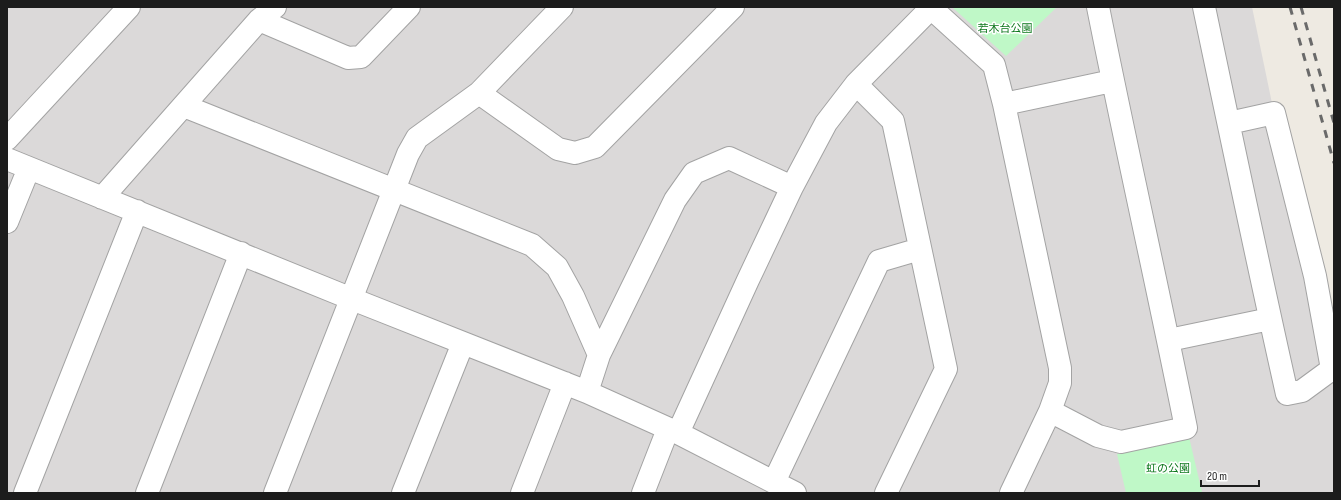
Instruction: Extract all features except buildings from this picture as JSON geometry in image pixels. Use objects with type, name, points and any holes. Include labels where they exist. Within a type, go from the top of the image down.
[{"type":"street","points":[[7,139],[129,7]]},
{"type":"street","points":[[102,198],[267,13],[348,58],[361,57],[409,7]]},
{"type":"street","points":[[276,493],[408,154],[417,138],[479,94],[562,7]]},
{"type":"street","points":[[479,94],[558,149],[575,153],[595,147],[733,7]]},
{"type":"street","points":[[643,493],[748,280],[792,186],[826,123],[856,84],[931,7],[994,65],[1004,104],[1060,368],[1060,382],[1050,411],[1011,493]]},
{"type":"street","points":[[1050,411],[1098,436],[1121,442],[1186,428],[1169,340],[1112,81],[1098,7]]},
{"type":"street","points":[[1204,7],[1287,394],[1302,391],[1332,370],[1315,276],[1274,113],[1229,123]]},
{"type":"street","points":[[1004,104],[1112,81]]},
{"type":"street","points":[[856,84],[893,122],[946,369],[886,493]]},
{"type":"street","points":[[184,106],[532,246],[557,267],[573,296],[599,355]]},
{"type":"street","points":[[587,392],[599,355],[675,200],[694,173],[729,158],[792,186]]},
{"type":"street","points":[[7,159],[352,299],[587,392],[673,431],[768,485],[795,493]]},
{"type":"street","points":[[7,222],[29,168]]},
{"type":"street","points":[[25,493],[137,211]]},
{"type":"street","points":[[768,485],[878,261],[920,249]]},
{"type":"street","points":[[147,493],[241,253]]},
{"type":"street","points":[[1169,340],[1270,319]]},
{"type":"street","points":[[404,493],[463,343]]},
{"type":"street","points":[[522,493],[565,383]]},
{"type":"shaded area","points":[[7,7],[1252,7],[1274,113],[1315,276],[1334,385],[1334,493],[7,493]]},
{"type":"green space","name":"若木台公園","points":[[952,7],[1057,7],[1006,56]]},
{"type":"green space","name":"虹の公園","points":[[1189,437],[1202,492],[1126,493],[1117,454]]},
{"type":"railway","points":[[1290,7],[1334,163]]},
{"type":"railway","points":[[1301,7],[1334,123]]}]
